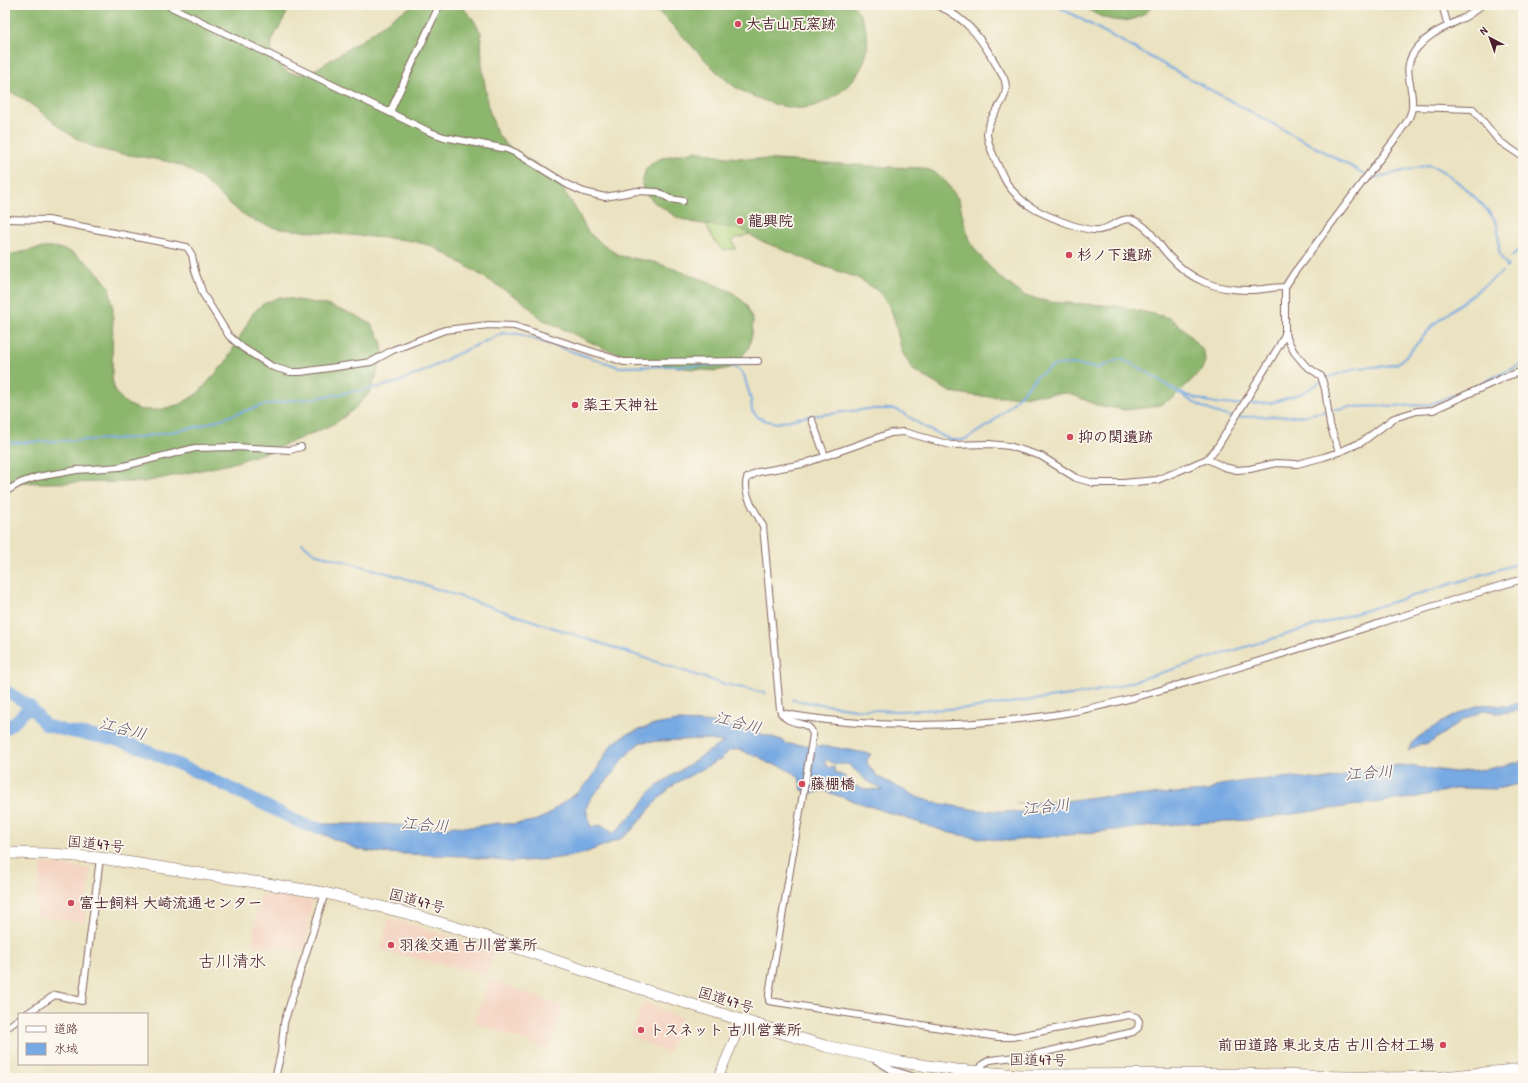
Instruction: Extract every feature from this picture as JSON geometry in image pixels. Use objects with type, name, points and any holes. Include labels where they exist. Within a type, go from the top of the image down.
[{"type":"highway","name":"国道47号","points":[[5,853],[51,854],[100,858],[326,893],[418,916],[480,935],[606,978],[825,1046],[900,1062],[1001,1076],[1382,1078],[1437,1077],[1523,1069]]},
{"type":"main road","points":[[718,1078],[742,1021]]},
{"type":"street","points":[[167,5],[430,132],[444,137],[516,153],[551,175],[584,192],[605,197],[637,190],[658,192],[670,199],[683,201]]},
{"type":"street","points":[[390,112],[438,8],[436,5]]},
{"type":"street","points":[[936,5],[961,19],[978,35],[1007,84],[1004,99],[988,127],[987,135],[1005,180],[1011,190],[1029,205],[1069,223],[1093,230],[1101,230],[1126,219],[1131,220],[1144,226],[1183,271],[1208,284],[1228,289],[1250,290],[1285,287]]},
{"type":"street","points":[[1442,5],[1448,26]]},
{"type":"street","points":[[978,1072],[984,1064],[990,1060],[1032,1055],[1133,1032],[1138,1028],[1139,1021],[1136,1017],[1129,1015],[1012,1037],[771,1002],[768,999],[813,735],[811,728],[790,721],[781,713],[762,526],[750,502],[745,483],[746,478],[758,472],[803,464],[891,433],[904,432],[951,445],[989,444],[1025,450],[1041,456],[1076,478],[1094,483],[1123,483],[1157,480],[1207,459],[1216,450],[1279,346],[1284,334],[1285,287],[1294,272],[1399,134],[1409,118],[1413,107],[1407,74],[1412,56],[1417,48],[1432,33],[1468,15],[1482,5]]},
{"type":"street","points":[[1413,107],[1473,109],[1499,141],[1523,157]]},
{"type":"street","points":[[5,219],[48,220],[187,247],[192,255],[195,271],[203,294],[229,336],[243,348],[273,367],[290,372],[301,372],[371,362],[393,350],[445,330],[489,325],[514,326],[624,362],[758,361]]},
{"type":"street","points":[[1284,334],[1294,352],[1305,365],[1321,377],[1324,385],[1330,425],[1339,452]]},
{"type":"street","points":[[1207,459],[1224,467],[1237,470],[1250,469],[1276,463],[1297,464],[1339,452],[1362,442],[1394,418],[1417,411],[1433,410],[1523,371]]},
{"type":"street","points":[[812,420],[825,456]]},
{"type":"street","points":[[5,492],[20,482],[37,477],[83,469],[120,467],[195,448],[236,447],[290,450],[300,447]]},
{"type":"street","points":[[781,713],[807,718],[874,724],[977,722],[1060,713],[1138,697],[1523,579]]},
{"type":"street","points":[[28,1013],[55,995],[82,1001],[100,858]]},
{"type":"street","points":[[275,1078],[281,1053],[284,1023],[326,893]]},
{"type":"street","points":[[5,1029],[18,1020]]},
{"type":"street","points":[[868,1055],[892,1070],[918,1078]]},
{"type":"shaded area","points":[[42,863],[91,869],[85,922],[35,916]]},
{"type":"shaded area","points":[[260,894],[312,901],[305,952],[252,944]]},
{"type":"shaded area","points":[[389,918],[495,950],[487,975],[381,950]]},
{"type":"shaded area","points":[[490,979],[565,1007],[548,1050],[474,1022]]},
{"type":"shaded area","points":[[644,1002],[683,1019],[668,1053],[630,1036]]},
{"type":"green space","points":[[5,5],[140,5],[152,8],[174,8],[194,5],[291,5],[272,41],[271,53],[281,66],[289,73],[303,74],[318,68],[365,38],[395,16],[415,5],[459,5],[473,19],[481,33],[482,64],[488,107],[497,133],[506,145],[546,171],[560,185],[574,206],[588,232],[603,245],[620,256],[654,262],[702,279],[732,292],[746,304],[753,320],[749,347],[739,361],[729,368],[716,371],[658,364],[607,350],[542,319],[521,300],[450,256],[429,245],[407,240],[271,227],[240,212],[201,178],[182,166],[169,162],[99,149],[89,145],[67,132],[27,101],[5,90]]},
{"type":"green space","points":[[650,5],[853,5],[862,18],[867,33],[866,57],[860,70],[851,82],[828,100],[805,108],[778,105],[750,95],[726,80],[670,23]]},
{"type":"green space","points":[[1083,5],[1153,5],[1146,13],[1137,18],[1119,21],[1100,16]]},
{"type":"green space","points":[[696,151],[727,157],[923,168],[934,172],[946,182],[959,200],[965,227],[972,245],[984,261],[1002,279],[1025,296],[1050,302],[1118,306],[1170,318],[1185,330],[1204,352],[1205,361],[1201,371],[1174,397],[1160,405],[1125,410],[1096,405],[1069,393],[1004,397],[977,396],[950,392],[913,370],[902,352],[894,318],[888,304],[878,291],[856,277],[820,265],[759,240],[741,229],[695,223],[678,218],[654,202],[643,191],[642,183],[646,169],[653,162],[665,157]]},
{"type":"green space","points":[[705,214],[758,231],[732,240],[736,249],[722,250],[710,234]]},
{"type":"green space","points":[[54,247],[69,251],[85,261],[99,274],[109,287],[113,309],[112,378],[115,392],[127,404],[141,410],[158,410],[181,404],[198,393],[226,362],[253,313],[263,304],[280,297],[327,305],[355,315],[371,324],[381,340],[383,352],[376,377],[368,395],[353,410],[337,422],[267,452],[230,464],[144,482],[38,483],[5,481],[5,256],[35,249]]},
{"type":"water","points":[[1523,700],[1522,710],[1500,713],[1483,710],[1458,723],[1433,741],[1427,744],[1420,744],[1408,751],[1412,743],[1427,731],[1466,710],[1481,705],[1506,706]]},
{"type":"water","points":[[678,721],[723,723],[782,740],[787,744],[833,747],[871,754],[867,760],[868,765],[877,776],[919,798],[937,803],[977,810],[1046,813],[1050,811],[1049,808],[1015,803],[1053,802],[1096,797],[1208,791],[1220,785],[1245,781],[1293,777],[1322,780],[1344,776],[1365,769],[1401,765],[1455,772],[1488,769],[1523,761],[1523,783],[1496,789],[1459,788],[1417,797],[1249,820],[1164,825],[1008,841],[950,833],[824,791],[812,793],[802,790],[799,778],[794,773],[781,766],[768,763],[758,756],[749,754],[740,749],[729,751],[721,759],[676,783],[660,797],[631,831],[620,839],[582,854],[552,859],[511,862],[462,856],[381,853],[360,850],[299,824],[383,824],[445,828],[454,826],[472,827],[498,823],[514,824],[534,821],[548,815],[578,792],[591,779],[612,744],[627,734],[653,725]],"holes":[[[703,739],[723,742],[661,783],[649,793],[639,808],[614,833],[600,825],[591,827],[587,811],[589,802],[624,758],[641,742]],[[826,759],[834,764],[848,764],[867,781],[882,790],[869,790],[845,783],[845,777],[835,772],[834,767],[830,768],[825,764]]]},
{"type":"waterway","points":[[1055,5],[1371,178],[1428,165],[1445,173],[1475,198],[1496,222],[1499,250],[1502,259],[1508,266],[1506,268]]},
{"type":"waterway","points":[[1511,257],[1523,247]]},
{"type":"waterway","points":[[1246,404],[1271,403],[1302,393],[1329,377],[1357,368],[1386,366],[1398,363],[1409,353],[1434,324],[1502,272]]},
{"type":"waterway","points":[[5,443],[136,438],[197,427],[260,406],[379,387],[399,382],[503,333],[519,334],[619,367],[729,365],[738,369],[744,375],[751,400],[752,411],[764,420],[777,423],[803,417],[868,409],[895,409],[926,428],[951,440],[966,439],[990,424],[1012,404],[1037,376],[1055,365],[1072,364],[1098,368],[1120,359],[1142,369],[1186,398],[1208,410],[1233,417]]},
{"type":"waterway","points":[[1238,417],[1301,416],[1348,407],[1428,405],[1471,388],[1523,364]]},
{"type":"waterway","points":[[1178,392],[1209,402],[1241,404]]},
{"type":"waterway","points":[[302,543],[314,553],[398,576],[720,683],[766,693]]},
{"type":"waterway","points":[[792,700],[856,709],[897,711],[971,708],[1087,693],[1115,687],[1523,562]]},
{"type":"waterway","name":"江合川","points":[[5,690],[30,706],[45,725],[66,731],[116,740],[141,748],[214,780],[305,825],[319,828]]},
{"type":"waterway","points":[[5,729],[16,721],[30,706]]},
{"type":"place","name":"大吉山瓦窯跡","points":[[738,24]]},
{"type":"place","name":"龍興院","points":[[740,221]]},
{"type":"place","name":"杉ノ下遺跡","points":[[1069,255]]},
{"type":"place","name":"薬王天神社","points":[[575,405]]},
{"type":"place","name":"抑の関遺跡","points":[[1070,437]]},
{"type":"place","name":"藤棚橋","points":[[802,784]]},
{"type":"place","name":"富士飼料 大崎流通センター","points":[[71,903]]},
{"type":"place","name":"羽後交通 古川営業所","points":[[391,945]]},
{"type":"place","name":"トスネット 古川営業所","points":[[641,1030]]},
{"type":"place","name":"前田道路 東北支店 古川合材工場","points":[[1443,1045]]},
{"type":"district","name":"古川清水","points":[[232,961]]}]
